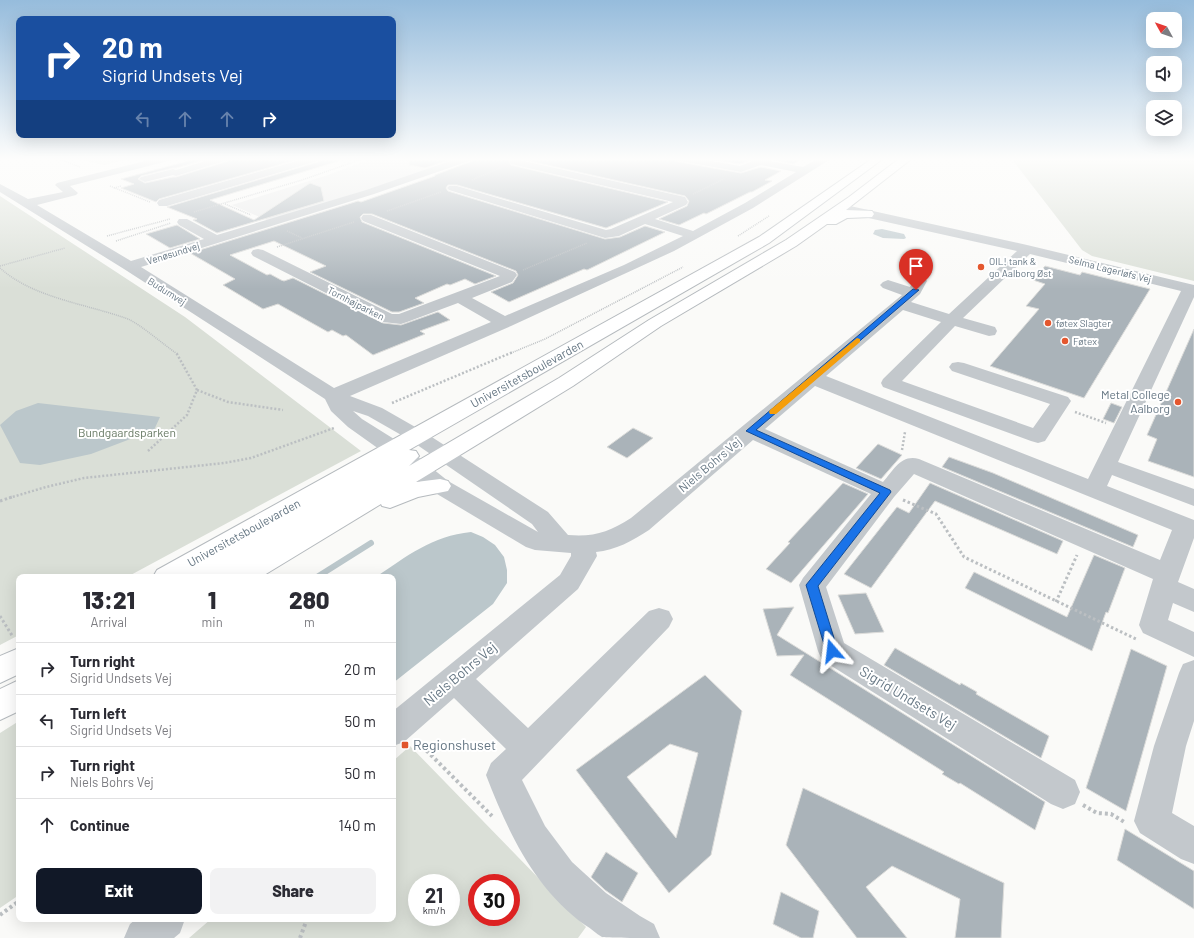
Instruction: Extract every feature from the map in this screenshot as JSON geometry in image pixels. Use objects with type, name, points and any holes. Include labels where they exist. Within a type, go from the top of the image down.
[{"type":"main road","name":"Universitetsboulevarden","points":[[430,444],[566,382],[655,323],[791,242],[838,202]]},
{"type":"main road","name":"Universitetsboulevarden","points":[[430,444],[764,240],[839,202]]},
{"type":"main road","points":[[655,323],[684,314],[695,308],[803,242],[840,216],[849,214],[868,214]]},
{"type":"main road","points":[[244,574],[406,459],[415,449],[417,444],[430,444]]},
{"type":"main road","name":"Universitetsboulevarden","points":[[172,574],[406,459]]},
{"type":"main road","points":[[208,574],[406,459]]},
{"type":"main road","points":[[270,574],[396,496],[413,490],[440,486]]},
{"type":"main road","points":[[0,670],[16,649]]},
{"type":"main road","points":[[0,706],[16,696]]},
{"type":"main road","points":[[0,717],[16,708]]},
{"type":"street","name":"Budumvej","points":[[24,202],[102,242],[129,266],[333,396],[375,412],[430,444]]},
{"type":"street","points":[[28,204],[37,202]]},
{"type":"street","points":[[160,204],[168,202]]},
{"type":"street","name":"Venøsundvej","points":[[129,266],[217,240],[333,202]]},
{"type":"street","points":[[499,202],[605,234],[614,233],[682,202]]},
{"type":"street","points":[[333,396],[424,356],[505,323],[606,278],[694,235],[752,202]]},
{"type":"street","name":"Selma Lagerløfs Vej","points":[[836,204],[868,214],[1027,249],[1192,290]]},
{"type":"street","name":"Selma Lagerløfs Vej","points":[[836,204],[949,226],[1027,249]]},
{"type":"street","points":[[367,218],[510,275]]},
{"type":"street","name":"Venøsundvej","points":[[180,219],[217,240]]},
{"type":"street","points":[[644,220],[694,235]]},
{"type":"street","points":[[958,367],[1061,401],[1038,437],[890,383],[952,320],[1027,249]]},
{"type":"street","name":"Tornhøjparken","points":[[258,253],[389,319],[401,319],[507,279],[510,275]]},
{"type":"street","points":[[888,286],[911,293],[952,320],[989,331]]},
{"type":"street","points":[[1094,490],[1192,290]]},
{"type":"street","name":"Niels Bohrs Vej","points":[[406,459],[440,486],[512,529],[535,540],[572,544],[606,542],[626,534],[751,431],[911,293]]},
{"type":"street","points":[[459,297],[505,323]]},
{"type":"street","points":[[813,378],[1190,528],[1165,580],[1153,625],[1194,645]]},
{"type":"street","name":"Budumvej","points":[[333,396],[338,407],[355,423],[406,459]]},
{"type":"street","points":[[751,431],[886,492]]},
{"type":"street","points":[[430,444],[540,518],[572,544]]},
{"type":"street","points":[[910,464],[1084,540],[1165,580],[1194,601]]},
{"type":"street","name":"Sigrid Undsets Vej","points":[[910,464],[812,585],[832,651],[1062,792]]},
{"type":"street","points":[[1106,466],[1194,498]]},
{"type":"street","name":"Niels Bohrs Vej","points":[[397,728],[569,582],[584,556],[572,544]]},
{"type":"street","points":[[640,938],[597,911],[572,889],[549,864],[525,825],[503,775],[659,619]]},
{"type":"street","points":[[1194,673],[1170,746],[1152,821],[1194,846]]},
{"type":"street","points":[[455,679],[528,750]]},
{"type":"street","points":[[144,938],[163,922]]},
{"type":"path","points":[[154,202],[160,204]]},
{"type":"path","points":[[102,242],[234,202]]},
{"type":"path","points":[[258,253],[414,202]]},
{"type":"path","points":[[732,239],[775,212]]},
{"type":"path","points":[[102,242],[180,219]]},
{"type":"path","points":[[510,275],[558,256],[605,234]]},
{"type":"path","points":[[65,248],[0,267],[9,276],[47,294],[130,320],[177,354],[197,390],[209,397],[233,403],[283,410]]},
{"type":"path","points":[[392,403],[544,339],[686,265]]},
{"type":"path","points":[[148,451],[187,415],[197,390]]},
{"type":"path","points":[[1058,406],[1123,429]]},
{"type":"path","points":[[910,464],[902,452],[905,428],[917,420]]},
{"type":"path","points":[[0,501],[46,487],[84,478],[224,463],[251,458],[334,428]]},
{"type":"path","points":[[886,492],[936,514],[964,557],[1139,641]]},
{"type":"path","points":[[1056,602],[1084,540]]},
{"type":"path","points":[[0,616],[16,649]]},
{"type":"path","points":[[397,728],[494,818],[525,825]]},
{"type":"path","points":[[1062,792],[1097,813],[1111,814],[1134,828],[1152,821]]},
{"type":"path","points":[[0,915],[16,903]]},
{"type":"path","points":[[300,938],[306,922]]},
{"type":"shaded area","points":[[242,202],[329,202],[269,221],[232,205]]},
{"type":"shaded area","points":[[882,229],[904,234],[906,238],[883,238],[873,234],[875,230]]},
{"type":"shaded area","points":[[38,403],[160,417],[154,430],[91,454],[40,465],[20,463],[0,425],[16,411]]},
{"type":"shaded area","points":[[471,532],[483,537],[495,545],[504,557],[507,570],[507,583],[493,604],[396,681],[396,574],[380,574],[420,548],[432,542],[457,534]]},
{"type":"green space","name":"Bundgaardsparken","points":[[0,202],[9,202],[185,317],[361,451],[133,574],[16,574],[16,637],[0,645]]},
{"type":"green space","points":[[1045,202],[1194,202],[1194,281],[1092,256],[1082,250]]},
{"type":"green space","points":[[16,723],[16,897],[0,908],[0,733]]},
{"type":"green space","points":[[410,746],[586,927],[578,938],[189,938],[208,922],[396,922],[396,758]]},
{"type":"building","points":[[184,202],[214,202],[254,220],[282,202],[321,202],[217,233],[193,220],[197,219],[167,207]]},
{"type":"building","points":[[356,202],[483,202],[605,239],[620,237],[645,226],[665,232],[587,270],[584,269],[509,302],[491,292],[513,283],[518,275],[516,271],[372,214],[363,214],[360,217],[362,222],[496,276],[475,284],[465,279],[450,285],[447,284],[415,298],[424,303],[399,312],[392,312],[310,272],[326,266],[274,241],[230,255],[267,275],[270,274],[284,281],[293,278],[383,323],[401,325],[438,312],[450,320],[420,331],[425,334],[373,355],[346,335],[343,336],[332,330],[328,332],[278,304],[263,309],[223,285],[235,279],[190,253]]},
{"type":"building","points":[[515,202],[668,202],[606,228]]},
{"type":"building","points":[[689,202],[730,202],[679,225],[659,219],[687,206]]},
{"type":"building","points":[[177,225],[200,239],[170,248],[146,234]]},
{"type":"building","name":"Føtex","points":[[1045,266],[1080,275],[1082,272],[1150,289],[1084,398],[990,366],[1039,309],[1026,306],[1045,284],[1033,280]]},
{"type":"building","name":"Metal College Aalborg","points":[[1194,329],[1194,477],[1148,461],[1157,439],[1147,435]]},
{"type":"building","points":[[1111,403],[1122,407],[1114,423],[1103,419]]},
{"type":"building","points":[[633,428],[653,438],[627,458],[607,447]]},
{"type":"building","points":[[878,444],[902,455],[881,479],[856,468]]},
{"type":"building","points":[[949,457],[993,473],[1138,535],[1133,547],[942,467]]},
{"type":"building","points":[[843,483],[868,494],[791,583],[766,569],[790,543],[788,542]]},
{"type":"building","points":[[930,483],[1063,541],[1057,554],[935,501],[871,588],[844,574],[897,507],[909,513]]},
{"type":"building","points":[[1094,555],[1125,568],[1108,613],[1106,612],[1092,651],[965,588],[974,572],[1067,617]]},
{"type":"building","points":[[866,593],[884,632],[855,634],[838,595]]},
{"type":"building","points":[[794,607],[777,635],[1045,802],[1035,830],[960,783],[959,784],[942,774],[944,772],[790,675],[804,655],[777,656],[763,609]]},
{"type":"building","points":[[895,648],[960,685],[961,683],[977,692],[976,694],[1049,736],[1041,758],[884,665]]},
{"type":"building","points":[[1131,649],[1167,666],[1126,811],[1086,788]]},
{"type":"building","points":[[705,675],[742,711],[711,855],[669,893],[576,770]],"holes":[[[670,744],[698,753],[676,838],[627,777]]]},
{"type":"building","points":[[803,788],[1004,883],[1001,938],[955,938],[960,899],[892,866],[866,887],[907,938],[857,938],[786,845]]},
{"type":"building","points":[[1125,829],[1194,871],[1194,909],[1117,860]]},
{"type":"building","points":[[606,852],[638,873],[622,902],[605,890],[591,877]]},
{"type":"building","points":[[781,892],[819,911],[813,938],[801,938],[773,924]]},
{"type":"waterway","points":[[322,574],[371,543]]},
{"type":"slow traffic","points":[[773,412],[857,340]]},
{"type":"place","name":"OIL! tank & go Aalborg Øst","points":[[981,267]]},
{"type":"place","name":"føtex Slagter","points":[[1048,323]]},
{"type":"place","name":"Føtex","points":[[1065,341]]},
{"type":"place","name":"Metal College Aalborg","points":[[1178,402]]},
{"type":"place","name":"Regionshuset","points":[[405,745]]},
{"type":"route","points":[[832,651],[812,585],[886,492],[751,431],[916,290]]}]
